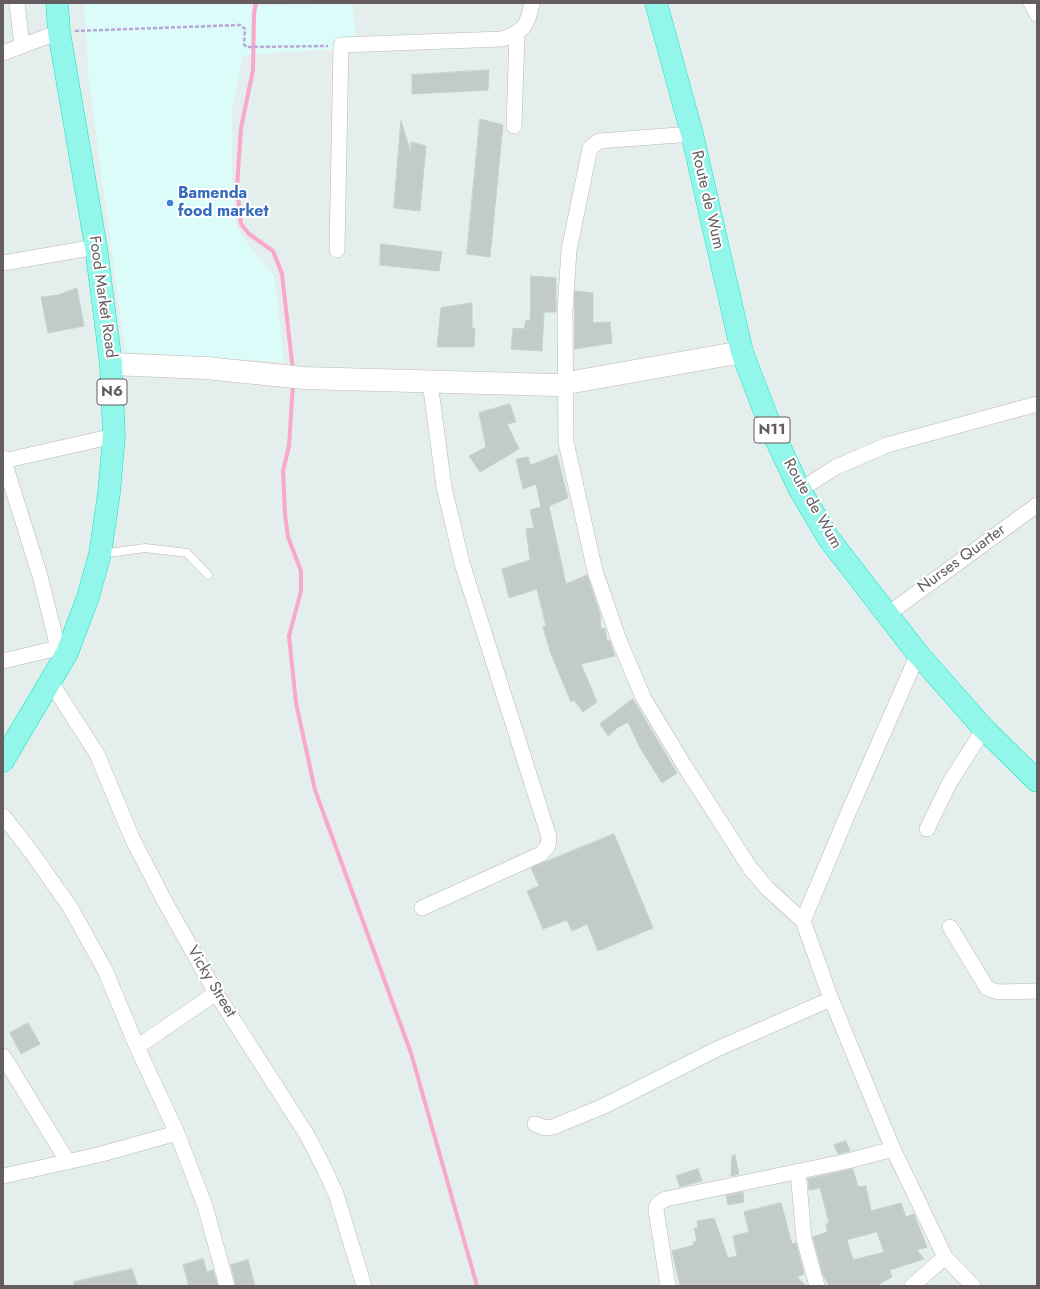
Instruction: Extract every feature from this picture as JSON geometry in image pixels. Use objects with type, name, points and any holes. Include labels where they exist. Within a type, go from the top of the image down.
[{"type":"highway","name":"Food Market Road","points":[[3,761],[50,681],[62,650],[88,597],[100,554],[109,493],[114,436],[111,364],[96,247],[59,32],[56,3]]},
{"type":"highway","name":"Route de Wum","points":[[656,3],[692,134],[742,352],[773,433],[800,490],[829,539],[918,654],[984,729],[1037,781]]},
{"type":"main road","points":[[111,364],[206,368],[294,378],[556,385],[742,352]]},
{"type":"street","points":[[17,3],[22,46]]},
{"type":"street","points":[[337,250],[341,45],[502,39],[517,34],[525,28],[532,3]]},
{"type":"street","points":[[1031,3],[1037,14]]},
{"type":"street","points":[[3,53],[59,32]]},
{"type":"street","points":[[514,126],[517,34]]},
{"type":"street","points":[[692,134],[599,141],[590,148],[569,250],[565,311],[566,442],[595,571],[619,640],[643,697],[684,765],[750,868],[768,889],[803,921],[831,999],[893,1149],[945,1257],[973,1286]]},
{"type":"street","points":[[3,263],[96,247]]},
{"type":"street","points":[[422,908],[541,854],[548,846],[549,837],[462,563],[444,487],[430,382]]},
{"type":"street","points":[[800,490],[836,466],[887,445],[1037,404]]},
{"type":"street","points":[[3,662],[62,650],[3,460],[114,436]]},
{"type":"street","name":"Nurses Quarter","points":[[888,614],[1037,505]]},
{"type":"street","points":[[803,921],[849,811],[918,654]]},
{"type":"street","name":"Vicky Street","points":[[50,681],[97,754],[132,838],[164,900],[216,993],[307,1135],[336,1194],[364,1286]]},
{"type":"street","points":[[927,829],[950,782],[984,729]]},
{"type":"street","points":[[3,816],[32,853],[83,928],[105,970],[137,1047],[177,1133],[205,1206],[227,1286]]},
{"type":"street","points":[[950,927],[987,988],[998,992],[1037,990]]},
{"type":"street","points":[[137,1047],[216,993]]},
{"type":"street","points":[[535,1124],[545,1128],[553,1127],[604,1106],[718,1049],[831,999]]},
{"type":"street","points":[[3,1056],[68,1162]]},
{"type":"street","points":[[3,1176],[68,1162],[177,1133]]},
{"type":"street","points":[[668,1286],[656,1210],[657,1205],[661,1201],[848,1161],[893,1149]]},
{"type":"street","points":[[798,1171],[804,1239],[817,1286]]},
{"type":"street","points":[[912,1286],[945,1257]]},
{"type":"lane","points":[[100,554],[146,548],[187,552],[208,575]]},
{"type":"path","points":[[59,32],[240,25],[245,29],[244,44],[246,47],[341,45]]},
{"type":"shaded area","name":"Bamenda food market","points":[[84,3],[250,3],[249,6],[353,3],[356,48],[243,55],[232,111],[232,181],[236,225],[250,247],[274,275],[284,362],[125,352],[88,73]]},
{"type":"building","points":[[489,70],[488,90],[412,94],[412,75]]},
{"type":"building","points":[[480,119],[503,125],[490,257],[467,254]]},
{"type":"building","points":[[401,121],[411,153],[411,142],[426,146],[420,211],[394,208]]},
{"type":"building","points":[[381,244],[442,252],[439,271],[380,265]]},
{"type":"building","points":[[531,276],[556,278],[556,312],[544,312],[542,351],[511,349],[513,328],[524,329],[526,320],[530,321]]},
{"type":"building","points":[[77,288],[84,326],[48,333],[41,297],[58,295]]},
{"type":"building","points":[[575,291],[593,293],[593,323],[610,322],[612,343],[575,349]]},
{"type":"building","points":[[472,303],[472,328],[475,328],[474,347],[437,347],[441,308]]},
{"type":"building","points":[[510,404],[516,422],[507,424],[519,449],[480,472],[469,456],[486,447],[479,413]]},
{"type":"building","points":[[557,455],[568,498],[549,506],[566,584],[587,575],[600,614],[601,629],[605,628],[607,641],[610,641],[615,656],[581,664],[597,702],[583,712],[574,700],[571,702],[551,654],[543,627],[546,626],[537,589],[509,598],[502,569],[530,560],[526,529],[534,528],[530,510],[541,507],[536,484],[523,489],[516,459],[528,457],[530,465]]},
{"type":"building","points":[[633,699],[677,773],[662,783],[640,748],[628,722],[617,728],[608,736],[600,724]]},
{"type":"building","points":[[614,834],[653,928],[598,951],[587,924],[572,931],[567,920],[543,929],[527,891],[539,886],[531,868]]},
{"type":"building","points":[[28,1023],[40,1044],[21,1054],[10,1033]]},
{"type":"building","points":[[846,1141],[850,1151],[838,1154],[834,1145]]},
{"type":"building","points":[[735,1155],[739,1174],[731,1176],[732,1156]]},
{"type":"building","points":[[698,1169],[702,1181],[680,1187],[676,1176]]},
{"type":"building","points":[[853,1169],[858,1187],[866,1186],[871,1211],[901,1203],[906,1217],[914,1214],[927,1247],[917,1250],[924,1259],[890,1270],[892,1277],[876,1286],[829,1286],[823,1275],[813,1237],[827,1232],[826,1224],[829,1223],[820,1188],[809,1190],[808,1179]],"holes":[[[877,1232],[884,1252],[853,1260],[847,1240]]]},
{"type":"building","points":[[743,1192],[744,1202],[728,1205],[726,1196]]},
{"type":"building","points":[[781,1203],[792,1244],[796,1243],[804,1274],[797,1277],[806,1286],[680,1286],[672,1251],[694,1245],[693,1242],[697,1241],[694,1228],[698,1228],[697,1221],[714,1218],[728,1258],[737,1256],[733,1236],[749,1232],[744,1212]]},
{"type":"building","points":[[203,1259],[207,1272],[213,1270],[218,1286],[189,1286],[183,1265]]},
{"type":"building","points":[[248,1260],[255,1286],[236,1286],[231,1265]]},
{"type":"building","points":[[132,1269],[138,1286],[74,1286],[74,1282]]},
{"type":"waterway","points":[[256,3],[254,13],[253,70],[241,128],[237,187],[241,224],[249,234],[273,251],[282,274],[293,371]]},
{"type":"waterway","points":[[293,384],[289,446],[283,471],[285,514],[288,537],[301,571],[301,591],[289,636],[296,703],[315,790],[411,1053],[477,1286]]},
{"type":"place","name":"Bamenda food market","points":[[170,203]]}]
